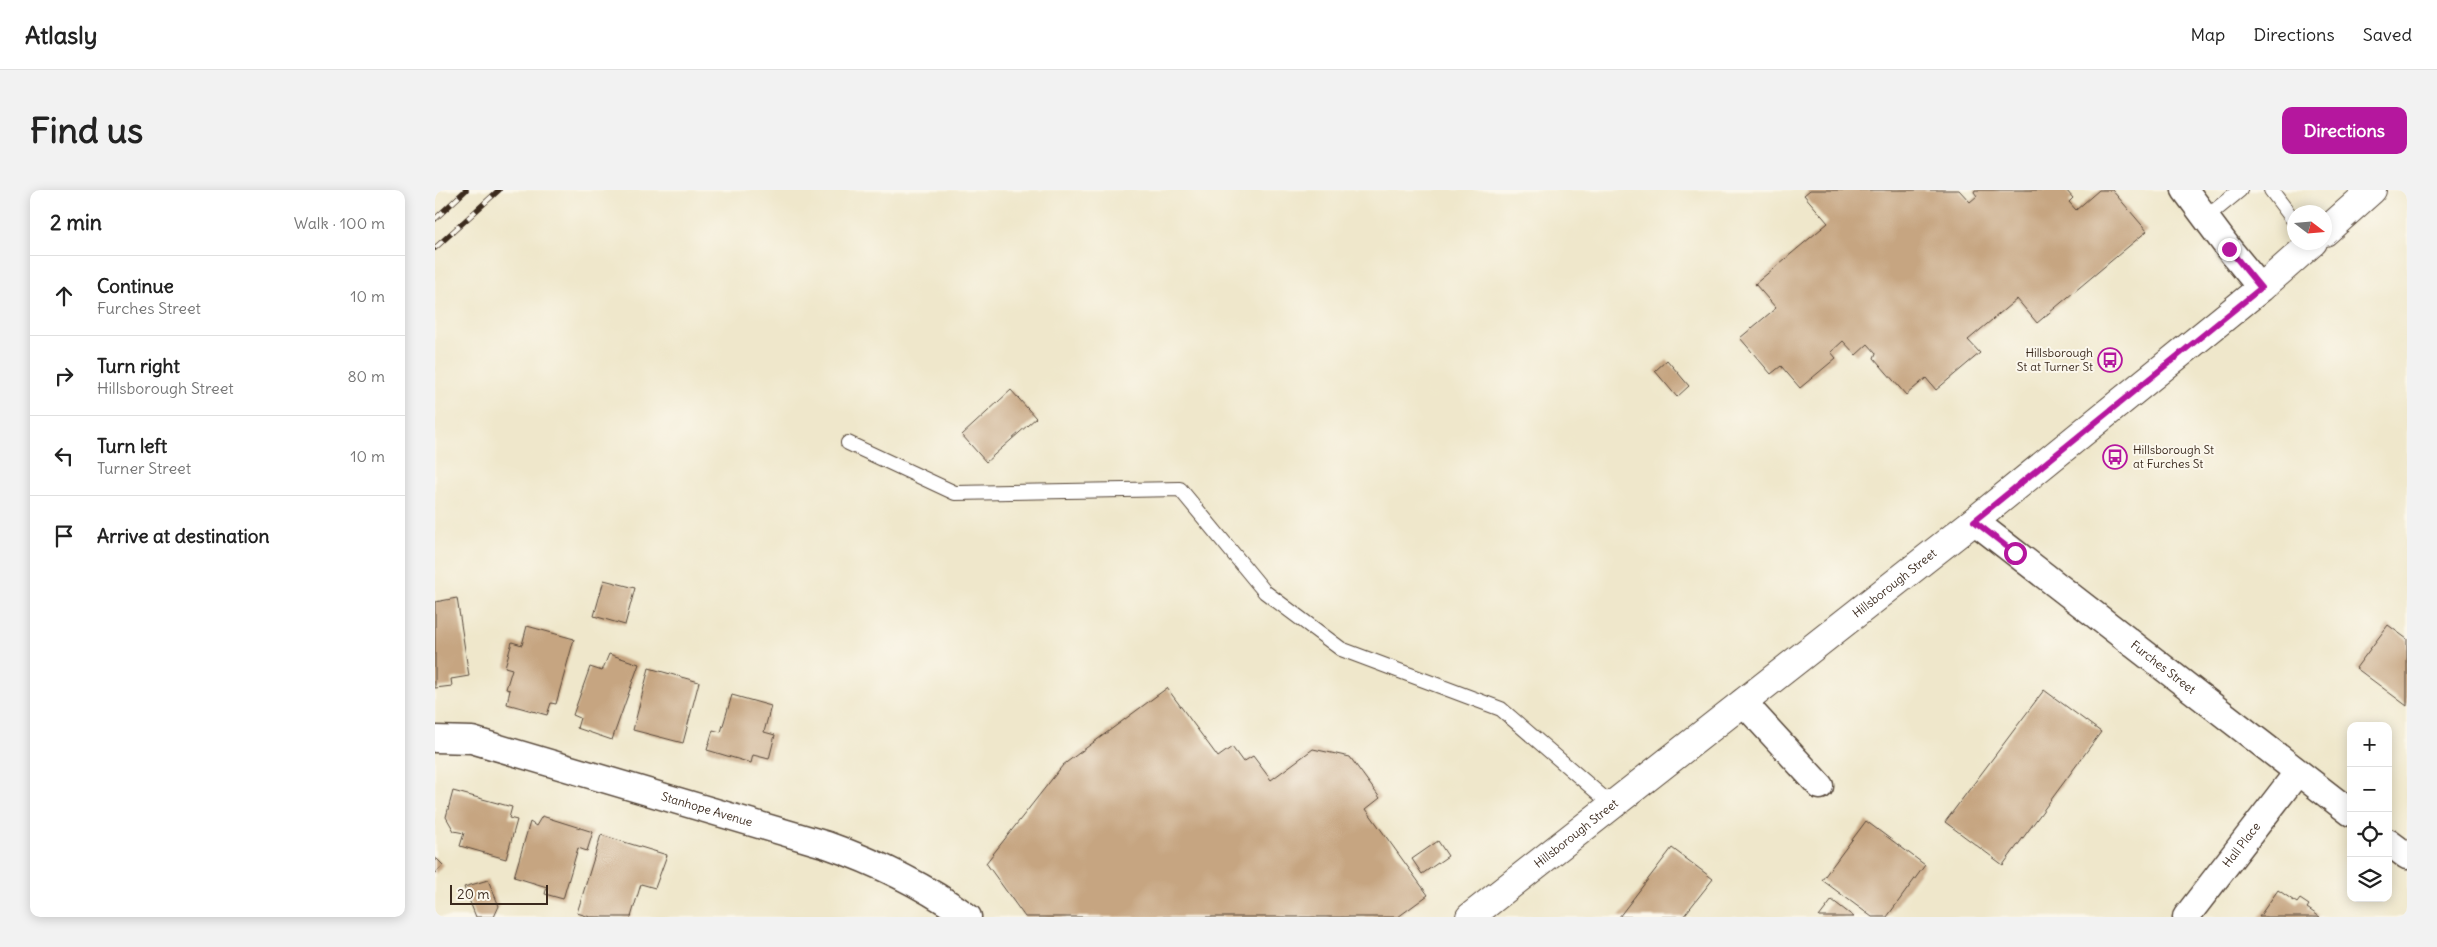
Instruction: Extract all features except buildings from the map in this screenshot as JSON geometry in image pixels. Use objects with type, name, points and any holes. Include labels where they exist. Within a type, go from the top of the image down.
[{"type":"main road","name":"Hillsborough Street","points":[[2332,224],[2372,190]]},
{"type":"main road","name":"Hillsborough Street","points":[[1470,917],[1974,521],[2261,288],[2303,250]]},
{"type":"street","points":[[2185,190],[2261,288]]},
{"type":"street","name":"Furches Street","points":[[1974,521],[2350,812]]},
{"type":"street","points":[[1743,702],[1820,786]]},
{"type":"street","name":"Stanhope Avenue","points":[[435,739],[472,740],[827,845],[860,857],[920,885],[968,917]]},
{"type":"street","name":"Hall Place","points":[[2187,917],[2297,773]]},
{"type":"street","points":[[2392,845],[2407,856]]},
{"type":"lane","points":[[2207,217],[2240,190]]},
{"type":"lane","points":[[2271,190],[2287,211]]},
{"type":"lane","points":[[848,443],[955,493],[1180,489],[1265,592],[1341,649],[1501,709],[1612,805]]},
{"type":"railway","points":[[435,219],[466,190]]},
{"type":"railway","points":[[435,248],[499,190]]},
{"type":"place","name":"Hillsborough St at Turner St","points":[[2110,360]]},
{"type":"place","name":"Hillsborough St at Furches St","points":[[2115,457]]},
{"type":"route","points":[[2015,553],[1974,521],[2261,288],[2229,249]]}]
